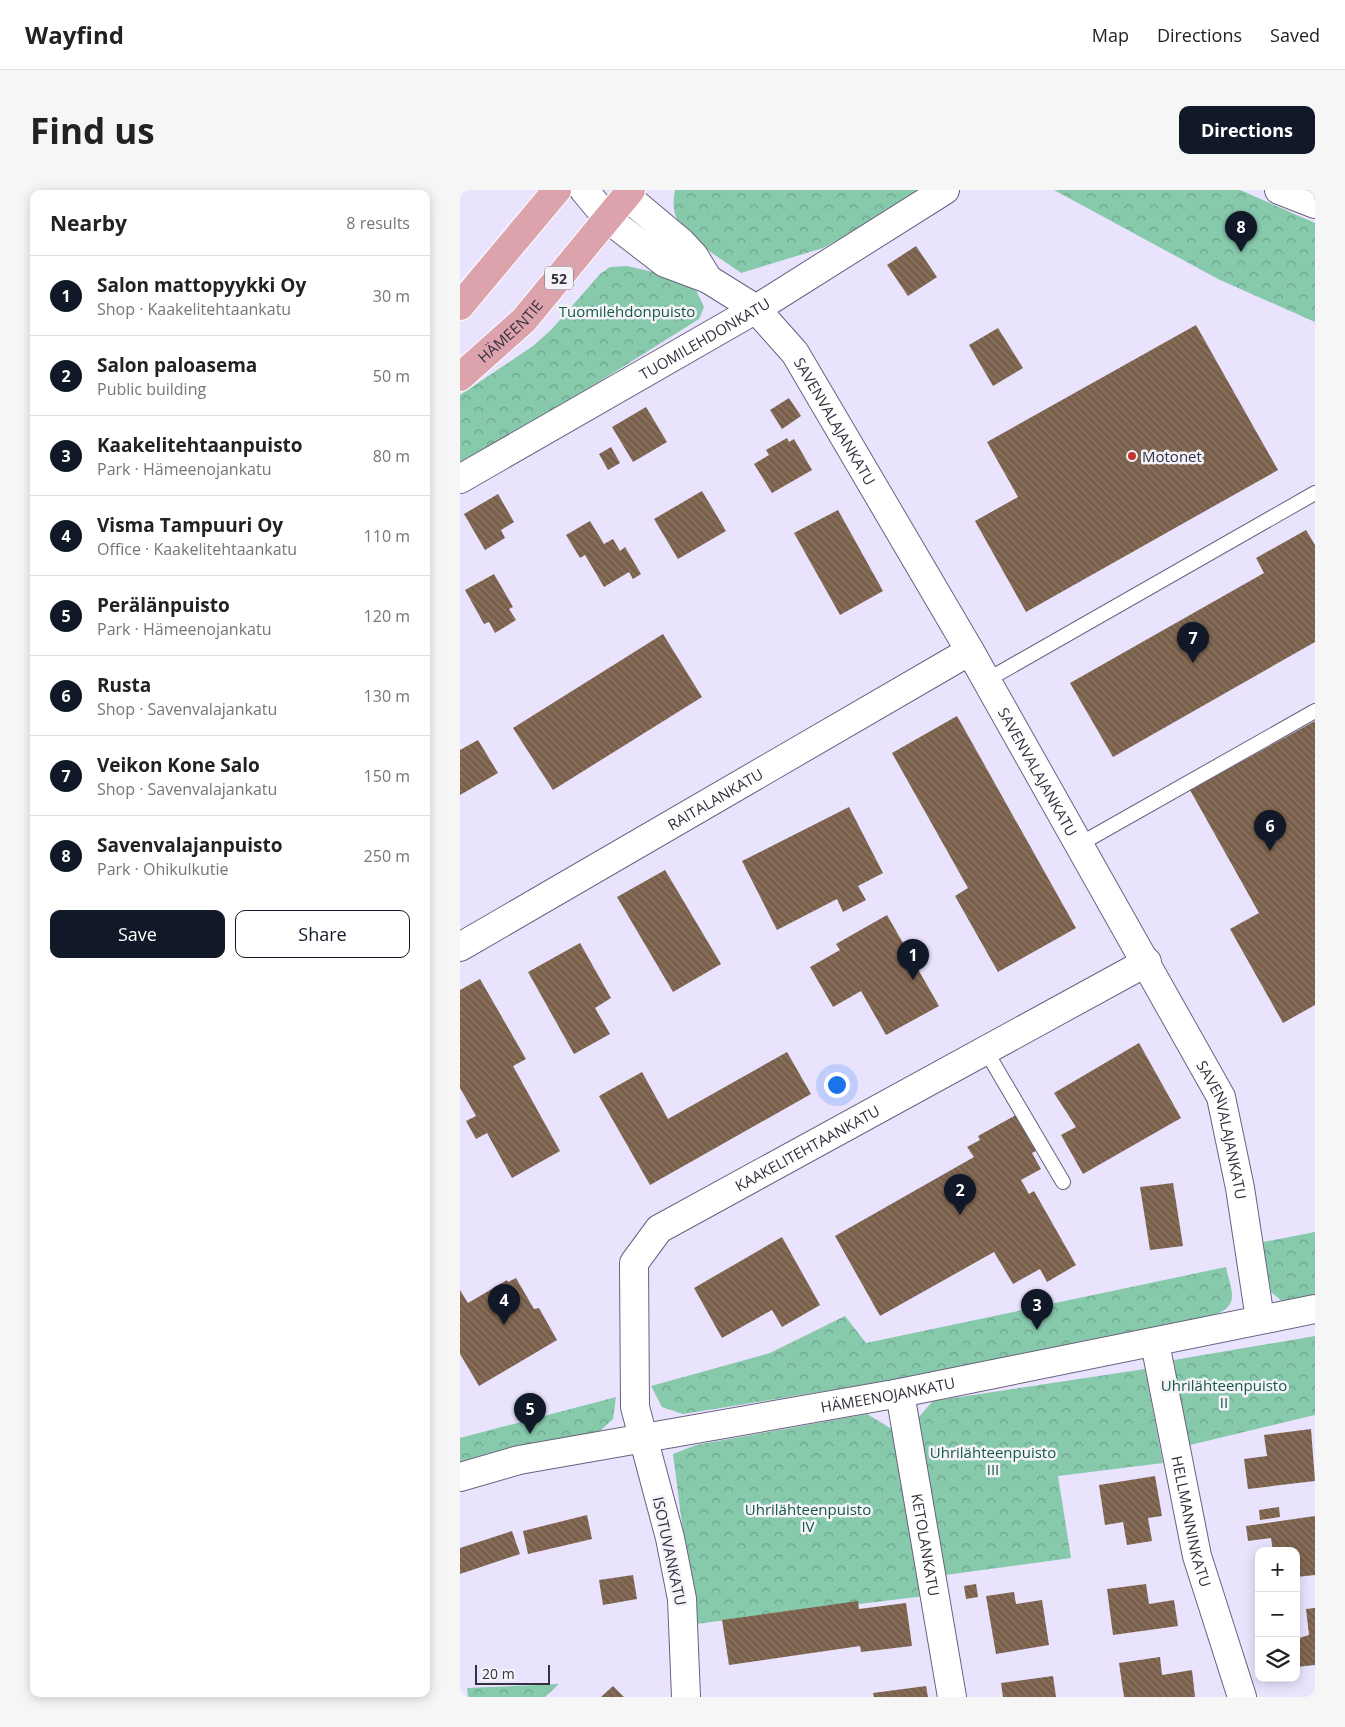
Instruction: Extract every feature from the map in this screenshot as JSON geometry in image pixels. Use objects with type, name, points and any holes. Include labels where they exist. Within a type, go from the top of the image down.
[{"type":"main road","points":[[460,306],[557,190]]},
{"type":"main road","name":"HÄMEENTIE","points":[[460,377],[524,320],[629,193]]},
{"type":"street","name":"SAVENVALAJANKATU","points":[[584,190],[608,219],[666,263],[708,279],[756,308],[796,353],[987,680],[1147,962],[1221,1098],[1240,1188],[1260,1319]]},
{"type":"street","name":"TUOMILEHDONKATU","points":[[460,479],[756,308],[946,190]]},
{"type":"street","points":[[1278,190],[1315,204]]},
{"type":"street","name":"SAVENVALAJANKATU","points":[[629,193],[694,256],[708,279]]},
{"type":"street","name":"RAITALANKATU","points":[[460,947],[970,651]]},
{"type":"street","name":"KAAKELITEHTAANKATU","points":[[643,1437],[635,1407],[634,1263],[660,1229],[1147,962]]},
{"type":"street","name":"HÄMEENOJANKATU","points":[[460,1477],[519,1460],[900,1393],[1155,1343],[1260,1319],[1315,1309]]},
{"type":"street","name":"HELLMANNINKATU","points":[[1155,1343],[1197,1556],[1242,1697]]},
{"type":"street","name":"KETOLANKATU","points":[[900,1393],[952,1697]]},
{"type":"street","name":"ISOTUVANKATU","points":[[643,1437],[670,1538],[682,1599],[686,1697]]},
{"type":"lane","points":[[987,680],[1315,493]]},
{"type":"lane","points":[[1080,844],[1315,711]]},
{"type":"lane","points":[[986,1051],[1063,1182]]},
{"type":"green space","points":[[675,190],[928,190],[823,248],[741,273],[696,241],[680,225],[674,210]]},
{"type":"green space","points":[[1054,190],[1240,190],[1315,223],[1315,322],[1220,280]]},
{"type":"green space","name":"Tuomilehdonpuisto","points":[[627,266],[670,276],[696,290],[704,307],[699,319],[481,456],[460,465],[460,395],[533,346],[552,329],[600,274],[610,267]]},
{"type":"green space","points":[[1315,1232],[1315,1300],[1283,1302],[1271,1292],[1263,1242]]},
{"type":"green space","points":[[1226,1267],[1232,1291],[1231,1303],[1221,1312],[1211,1316],[912,1377],[683,1414],[662,1407],[651,1386],[770,1353],[845,1316],[866,1343]]},
{"type":"green space","name":"Uhrilähteenpuisto II","points":[[1315,1336],[1315,1415],[1186,1446],[1174,1360]]},
{"type":"green space","name":"Uhrilähteenpuisto III","points":[[1145,1369],[1163,1463],[1058,1476],[1071,1558],[945,1575],[917,1419],[933,1401]]},
{"type":"green space","points":[[616,1397],[613,1419],[600,1431],[460,1466],[460,1438]]},
{"type":"green space","name":"Uhrilähteenpuisto IV","points":[[867,1414],[895,1431],[925,1596],[695,1624],[673,1454],[696,1445]]},
{"type":"green space","points":[[559,1684],[545,1697],[468,1697],[467,1688]]},
{"type":"building","points":[[916,246],[937,277],[908,296],[887,265]]},
{"type":"building","name":"Motonet","points":[[1196,325],[1278,470],[1026,612],[975,521],[1018,497],[987,442]]},
{"type":"building","points":[[998,328],[1023,368],[993,386],[969,345]]},
{"type":"building","points":[[789,398],[801,416],[782,429],[770,410]]},
{"type":"building","points":[[646,407],[667,442],[633,462],[612,427]]},
{"type":"building","points":[[787,438],[789,442],[794,439],[812,470],[772,493],[754,464],[769,455],[766,450]]},
{"type":"building","points":[[611,447],[620,463],[608,470],[599,454]]},
{"type":"building","points":[[702,491],[726,531],[678,559],[654,519]]},
{"type":"building","points":[[498,494],[514,522],[501,530],[505,538],[485,550],[464,514]]},
{"type":"building","points":[[838,510],[883,591],[840,615],[794,533]]},
{"type":"building","points":[[590,521],[604,544],[613,539],[620,551],[625,547],[641,574],[633,579],[629,572],[604,587],[585,555],[580,558],[566,535]]},
{"type":"building","points":[[1306,530],[1315,545],[1315,642],[1113,757],[1070,683],[1264,573],[1256,558]]},
{"type":"building","points":[[494,574],[513,607],[509,609],[516,620],[495,633],[489,622],[484,624],[465,590]]},
{"type":"building","points":[[663,634],[702,697],[553,790],[513,728]]},
{"type":"building","points":[[957,716],[1076,928],[998,972],[955,896],[968,888],[892,753]]},
{"type":"building","points":[[1315,721],[1315,1005],[1283,1023],[1230,929],[1259,913],[1190,790]]},
{"type":"building","points":[[478,740],[498,773],[460,795],[460,750]]},
{"type":"building","points":[[849,807],[883,873],[858,886],[866,900],[843,912],[837,899],[777,930],[742,861]]},
{"type":"building","points":[[665,870],[721,964],[673,992],[617,897]]},
{"type":"building","points":[[887,915],[939,1006],[886,1035],[861,991],[833,1007],[810,967],[840,950],[836,944]]},
{"type":"building","points":[[580,943],[611,998],[595,1008],[610,1034],[574,1054],[528,972]]},
{"type":"building","points":[[480,979],[526,1059],[513,1066],[560,1151],[512,1178],[487,1133],[476,1139],[466,1121],[476,1116],[460,1088],[460,990]]},
{"type":"building","points":[[1139,1043],[1181,1118],[1083,1174],[1061,1135],[1076,1127],[1054,1093]]},
{"type":"building","points":[[787,1052],[811,1094],[650,1185],[599,1096],[642,1072],[668,1119]]},
{"type":"building","points":[[1016,1115],[1036,1151],[1032,1153],[1041,1169],[1021,1180],[1029,1194],[1034,1191],[1076,1265],[1047,1282],[1040,1269],[1013,1284],[994,1252],[880,1316],[835,1236],[974,1157],[967,1147],[980,1140],[978,1136]]},
{"type":"building","points":[[1173,1183],[1183,1246],[1150,1250],[1140,1187]]},
{"type":"building","points":[[782,1237],[820,1305],[782,1327],[772,1310],[722,1338],[694,1288]]},
{"type":"building","points":[[516,1278],[534,1309],[539,1308],[557,1340],[479,1386],[460,1354],[460,1290],[468,1303],[507,1280],[508,1282]]},
{"type":"building","points":[[1311,1429],[1315,1481],[1248,1489],[1244,1459],[1267,1456],[1264,1435]]},
{"type":"building","points":[[1155,1476],[1162,1516],[1148,1518],[1152,1541],[1127,1545],[1123,1522],[1105,1525],[1099,1485]]},
{"type":"building","points":[[1279,1507],[1280,1517],[1260,1520],[1259,1510]]},
{"type":"building","points":[[587,1515],[592,1539],[528,1554],[523,1531]]},
{"type":"building","points":[[1315,1516],[1315,1575],[1300,1577],[1300,1547],[1272,1547],[1271,1538],[1248,1541],[1246,1526]]},
{"type":"building","points":[[512,1531],[520,1554],[460,1574],[460,1548]]},
{"type":"building","points":[[633,1575],[637,1599],[603,1605],[599,1580]]},
{"type":"building","points":[[976,1584],[978,1597],[966,1599],[964,1586]]},
{"type":"building","points":[[1146,1584],[1149,1604],[1174,1600],[1178,1626],[1113,1635],[1107,1589]]},
{"type":"building","points":[[1014,1592],[1016,1604],[1042,1600],[1049,1645],[996,1654],[986,1596]]},
{"type":"building","points":[[858,1601],[859,1609],[906,1603],[912,1646],[861,1652],[860,1646],[729,1665],[722,1620]]},
{"type":"building","points":[[1315,1608],[1315,1665],[1300,1667],[1300,1638],[1309,1635],[1306,1609]]},
{"type":"building","points":[[1160,1657],[1162,1675],[1192,1670],[1195,1697],[1124,1697],[1119,1663]]},
{"type":"building","points":[[1053,1676],[1056,1697],[1003,1697],[1001,1683]]},
{"type":"building","points":[[613,1686],[624,1697],[601,1697]]},
{"type":"building","points":[[926,1686],[928,1697],[874,1697],[873,1693]]},
{"type":"place","name":"Savenvalajanpuisto","points":[[1241,252]]},
{"type":"place","name":"Motonet","points":[[1132,456]]},
{"type":"place","name":"Veikon Kone Salo","points":[[1193,663]]},
{"type":"place","name":"Rusta","points":[[1270,851]]},
{"type":"place","name":"Salon mattopyykki Oy","points":[[913,980]]},
{"type":"place","name":"Salon paloasema","points":[[960,1215]]},
{"type":"place","name":"Visma Tampuuri Oy","points":[[504,1325]]},
{"type":"place","name":"Kaakelitehtaanpuisto","points":[[1037,1330]]},
{"type":"place","name":"Perälänpuisto","points":[[530,1434]]}]
